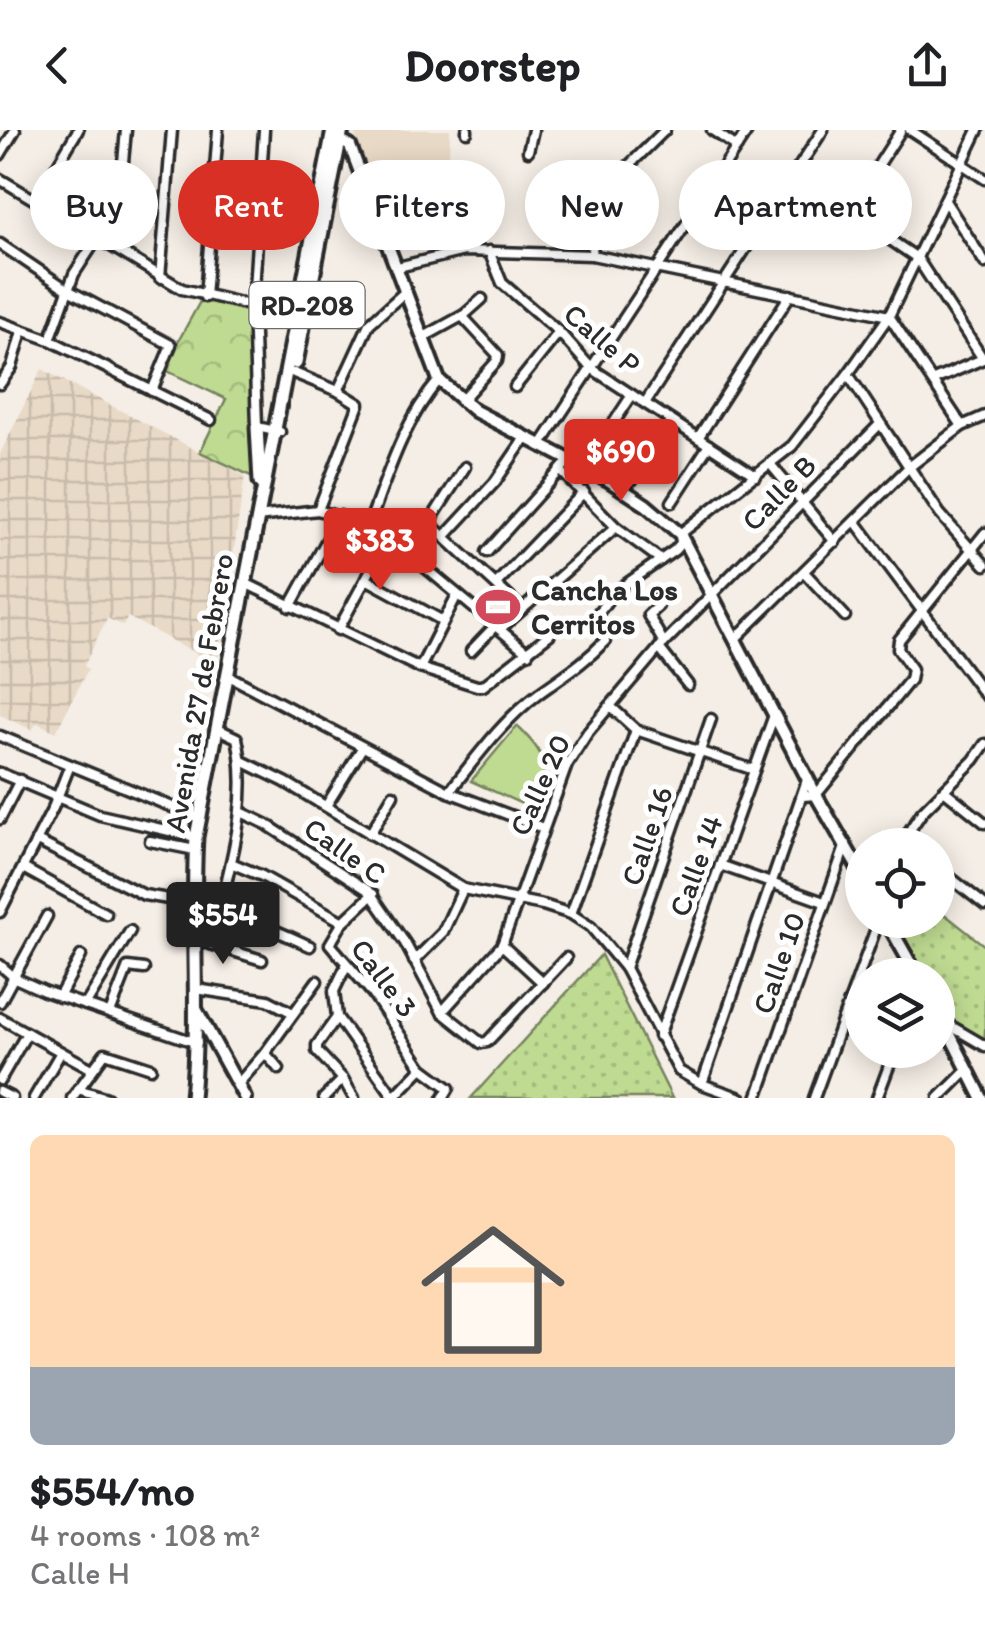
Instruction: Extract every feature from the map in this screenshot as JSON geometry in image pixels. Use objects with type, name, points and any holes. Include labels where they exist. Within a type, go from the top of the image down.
[{"type":"main road","name":"Avenida 27 de Febrero","points":[[192,1098],[197,1043],[193,908],[199,818],[260,501],[294,374],[337,134]]},
{"type":"main road","name":"Avenida 27 de Febrero","points":[[277,432],[337,134]]},
{"type":"main road","points":[[257,427],[260,501]]},
{"type":"street","points":[[0,155],[16,130]]},
{"type":"street","points":[[60,160],[78,130]]},
{"type":"street","points":[[123,160],[126,130]]},
{"type":"street","points":[[160,278],[172,130]]},
{"type":"street","points":[[205,296],[218,130]]},
{"type":"street","points":[[264,130],[253,306],[257,427],[277,432]]},
{"type":"street","points":[[528,150],[533,130]]},
{"type":"street","points":[[592,255],[595,205],[601,193],[665,130]]},
{"type":"street","points":[[712,130],[737,147]]},
{"type":"street","points":[[540,446],[748,130]]},
{"type":"street","points":[[645,404],[823,130]]},
{"type":"street","points":[[901,130],[853,209],[856,216],[917,258],[984,358],[934,380]]},
{"type":"street","points":[[910,130],[985,179]]},
{"type":"street","points":[[593,620],[612,594],[678,546],[680,534],[771,465],[800,437],[889,316],[978,130]]},
{"type":"street","points":[[337,134],[350,146],[439,380],[461,401],[540,446],[564,466],[616,527],[661,560]]},
{"type":"street","points":[[0,179],[30,197]]},
{"type":"street","points":[[945,201],[985,262]]},
{"type":"street","points":[[0,244],[68,290],[172,347],[152,390]]},
{"type":"street","points":[[50,340],[68,290],[90,250]]},
{"type":"street","points":[[115,250],[160,278],[205,296],[253,306]]},
{"type":"street","points":[[398,267],[464,251],[592,255],[889,316],[962,426]]},
{"type":"street","name":"Calle P","points":[[489,251],[502,284],[559,332],[592,368],[756,476]]},
{"type":"street","points":[[338,390],[368,324],[406,292]]},
{"type":"street","points":[[698,438],[790,294]]},
{"type":"street","points":[[422,338],[462,316],[482,299]]},
{"type":"street","points":[[461,401],[498,358],[462,316]]},
{"type":"street","points":[[0,322],[50,340],[211,420]]},
{"type":"street","points":[[1,382],[12,368],[22,331]]},
{"type":"street","points":[[515,388],[559,332]]},
{"type":"street","points":[[294,374],[338,390],[357,401],[359,407],[318,510]]},
{"type":"street","points":[[848,374],[940,514],[985,565]]},
{"type":"street","points":[[368,527],[400,441],[439,380]]},
{"type":"street","points":[[592,456],[632,395]]},
{"type":"street","points":[[735,639],[908,468],[962,426],[985,416]]},
{"type":"street","points":[[632,480],[671,420]]},
{"type":"street","name":"Calle B","points":[[712,596],[880,424]]},
{"type":"street","points":[[446,536],[495,482],[525,438]]},
{"type":"street","points":[[672,502],[709,445]]},
{"type":"street","points":[[771,465],[836,542]]},
{"type":"street","points":[[564,466],[646,504],[680,534],[845,842]]},
{"type":"street","points":[[487,552],[564,466]]},
{"type":"street","points":[[409,554],[465,467]]},
{"type":"street","points":[[496,584],[584,492]]},
{"type":"street","points":[[257,517],[318,510],[368,527],[409,554],[528,653]]},
{"type":"street","points":[[290,607],[340,516]]},
{"type":"street","points":[[855,521],[985,695]]},
{"type":"street","points":[[429,524],[521,608]]},
{"type":"street","points":[[470,651],[616,527]]},
{"type":"street","points":[[803,796],[816,794],[910,680],[912,669],[897,645],[985,533]]},
{"type":"street","points":[[338,630],[388,538]]},
{"type":"street","points":[[804,572],[845,616]]},
{"type":"street","points":[[366,579],[443,621]]},
{"type":"street","points":[[244,583],[420,668],[483,686],[550,634]]},
{"type":"street","points":[[420,668],[457,595]]},
{"type":"street","points":[[660,595],[658,606],[648,616],[662,646],[688,684]]},
{"type":"street","name":"Calle 20","points":[[442,1012],[502,945],[567,765],[610,706],[712,596]]},
{"type":"street","points":[[448,792],[510,720],[606,642]]},
{"type":"street","points":[[227,675],[448,792],[543,828]]},
{"type":"street","points":[[610,706],[636,730],[754,770]]},
{"type":"street","name":"Calle 14","points":[[660,1036],[775,712]]},
{"type":"street","name":"Calle 16","points":[[626,968],[710,719]]},
{"type":"street","points":[[216,728],[236,736],[242,761],[241,812],[219,912]]},
{"type":"street","points":[[571,914],[636,730]]},
{"type":"street","points":[[0,736],[199,818]]},
{"type":"street","points":[[913,828],[922,812],[985,744]]},
{"type":"street","points":[[326,806],[362,748]]},
{"type":"street","points":[[242,761],[326,806],[463,889],[571,914],[603,938],[626,968],[679,1071],[742,1098]]},
{"type":"street","points":[[0,912],[38,840],[70,765]]},
{"type":"street","points":[[0,773],[100,815],[196,844]]},
{"type":"street","points":[[702,1084],[808,778]]},
{"type":"street","points":[[0,819],[3,806],[20,780]]},
{"type":"street","points":[[944,791],[985,823]]},
{"type":"street","points":[[370,834],[393,795]]},
{"type":"street","name":"Calle C","points":[[241,812],[373,894],[442,1012],[481,1044],[542,983]]},
{"type":"street","points":[[38,840],[144,895],[248,918],[310,946]]},
{"type":"street","points":[[150,841],[196,844]]},
{"type":"street","name":"Calle 10","points":[[756,1098],[845,846]]},
{"type":"street","points":[[839,861],[845,864]]},
{"type":"street","points":[[231,863],[344,922]]},
{"type":"street","points":[[720,865],[824,902]]},
{"type":"street","points":[[23,868],[106,914]]},
{"type":"street","points":[[955,881],[985,904]]},
{"type":"street","points":[[414,961],[443,932],[463,889]]},
{"type":"street","name":"Calle 3","points":[[373,894],[330,942],[373,994],[422,1068],[449,1088],[443,1098]]},
{"type":"street","points":[[0,1002],[47,916]]},
{"type":"street","points":[[86,1004],[130,931]]},
{"type":"street","points":[[814,1098],[876,938]]},
{"type":"street","points":[[194,939],[262,960]]},
{"type":"street","points":[[502,945],[542,983],[566,958]]},
{"type":"street","points":[[59,996],[81,956]]},
{"type":"street","points":[[348,964],[332,1000],[337,1017],[394,1098],[422,1068]]},
{"type":"street","points":[[0,965],[16,978],[59,996],[197,1043]]},
{"type":"street","points":[[110,1013],[128,967],[144,970]]},
{"type":"street","points":[[238,1084],[266,1054],[317,981]]},
{"type":"street","points":[[196,989],[268,1000],[293,1013]]},
{"type":"street","points":[[196,1010],[245,1098]]},
{"type":"street","points":[[337,1017],[317,1044],[317,1051],[343,1079],[354,1098]]},
{"type":"street","points":[[0,1018],[92,1068]]},
{"type":"street","points":[[955,1031],[985,1046]]},
{"type":"street","points":[[0,1080],[27,1033]]},
{"type":"street","points":[[955,1049],[982,1098]]},
{"type":"street","points":[[34,1098],[62,1052]]},
{"type":"street","points":[[72,1098],[108,1052],[151,1068]]},
{"type":"street","points":[[266,1054],[280,1069]]},
{"type":"street","points":[[877,1098],[888,1068]]},
{"type":"street","points":[[938,1098],[967,1070]]},
{"type":"street","points":[[324,1098],[343,1079]]},
{"type":"street","points":[[78,1089],[106,1098]]},
{"type":"street","points":[[0,1092],[12,1098]]},
{"type":"shaded area","points":[[353,130],[450,130],[449,157],[365,160]]},
{"type":"shaded area","points":[[42,369],[245,476],[217,665],[128,617],[123,626],[107,618],[84,666],[88,669],[56,732],[37,723],[32,730],[0,715],[0,454]]},
{"type":"green space","points":[[202,298],[253,311],[253,477],[200,452],[226,399],[163,369]]},
{"type":"green space","points":[[517,726],[535,746],[543,764],[542,783],[533,809],[471,781]]},
{"type":"green space","points":[[955,922],[985,946],[985,1043],[955,1024],[955,958],[914,958],[903,938],[955,938]]},
{"type":"green space","points":[[601,955],[672,1098],[471,1098]]},
{"type":"place","name":"Cancha Los Cerritos","points":[[498,607]]}]
